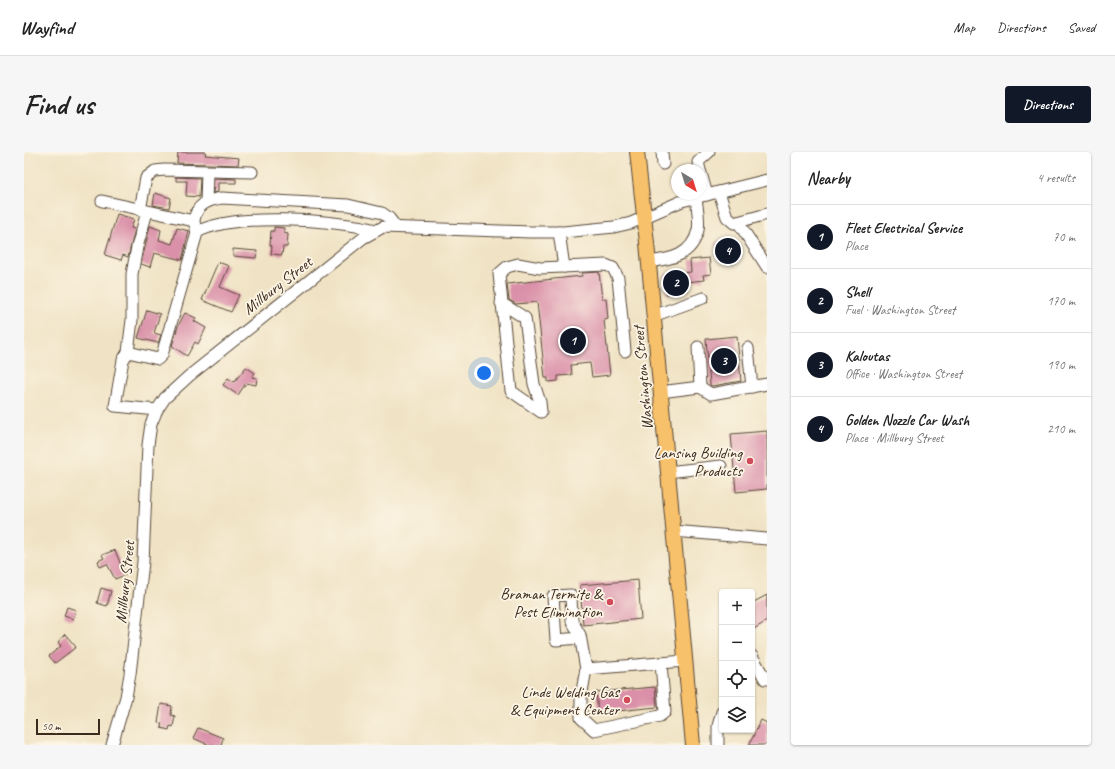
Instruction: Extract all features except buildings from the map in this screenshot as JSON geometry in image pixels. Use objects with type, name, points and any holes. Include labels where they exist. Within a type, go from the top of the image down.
[{"type":"main road","name":"Washington Street","points":[[636,152],[649,262],[693,745]]},
{"type":"street","points":[[662,152],[663,164]]},
{"type":"street","points":[[698,164],[698,162],[709,152]]},
{"type":"street","points":[[156,410],[115,406],[122,360],[128,352],[132,320],[132,274],[144,211],[144,184],[146,178],[150,174],[164,170],[252,172]]},
{"type":"street","points":[[206,202],[207,172]]},
{"type":"street","name":"Millbury Street","points":[[707,195],[767,180]]},
{"type":"street","points":[[719,192],[727,217],[734,223],[767,214]]},
{"type":"street","points":[[128,352],[158,359],[162,355],[196,226],[197,210],[206,202],[222,198],[341,204],[382,213],[389,218],[395,226]]},
{"type":"street","name":"Millbury Street","points":[[112,745],[126,697],[130,674],[143,562],[148,445],[151,424],[156,410],[170,393],[196,370],[363,238],[376,230],[395,226],[560,232],[623,225],[687,200]]},
{"type":"street","points":[[649,262],[675,258],[689,247],[698,229],[696,200]]},
{"type":"street","points":[[102,201],[196,226],[209,226],[227,222],[277,220],[351,224],[376,230]]},
{"type":"street","points":[[738,222],[767,267]]},
{"type":"street","points":[[560,232],[564,267]]},
{"type":"street","points":[[501,303],[525,318],[534,384],[540,402],[541,412],[511,391],[501,303],[499,274],[507,267],[518,264],[540,268],[606,265],[613,268],[618,278],[625,351]]},
{"type":"street","points":[[653,316],[703,298]]},
{"type":"street","points":[[698,347],[700,387]]},
{"type":"street","points":[[748,348],[752,387]]},
{"type":"street","points":[[660,392],[700,387],[711,394],[767,384]]},
{"type":"street","points":[[667,472],[721,466]]},
{"type":"street","points":[[673,531],[767,539]]},
{"type":"street","points":[[580,638],[586,669],[581,697],[581,718],[594,730],[660,716],[665,712],[661,663]]},
{"type":"street","points":[[586,669],[686,661]]},
{"type":"street","points":[[755,661],[765,679],[767,679]]},
{"type":"street","points":[[718,745],[719,722]]},
{"type":"place","name":"Golden Nozzle Car Wash","points":[[728,251]]},
{"type":"place","name":"Shell","points":[[676,283]]},
{"type":"place","name":"Fleet Electrical Service","points":[[573,341]]},
{"type":"place","name":"Kaloutas","points":[[724,361]]},
{"type":"place","name":"Lansing Building Products","points":[[750,461]]},
{"type":"place","name":"Braman Termite & Pest Elimination","points":[[610,602]]},
{"type":"place","name":"Linde Welding Gas & Equipment Center","points":[[627,700]]}]
